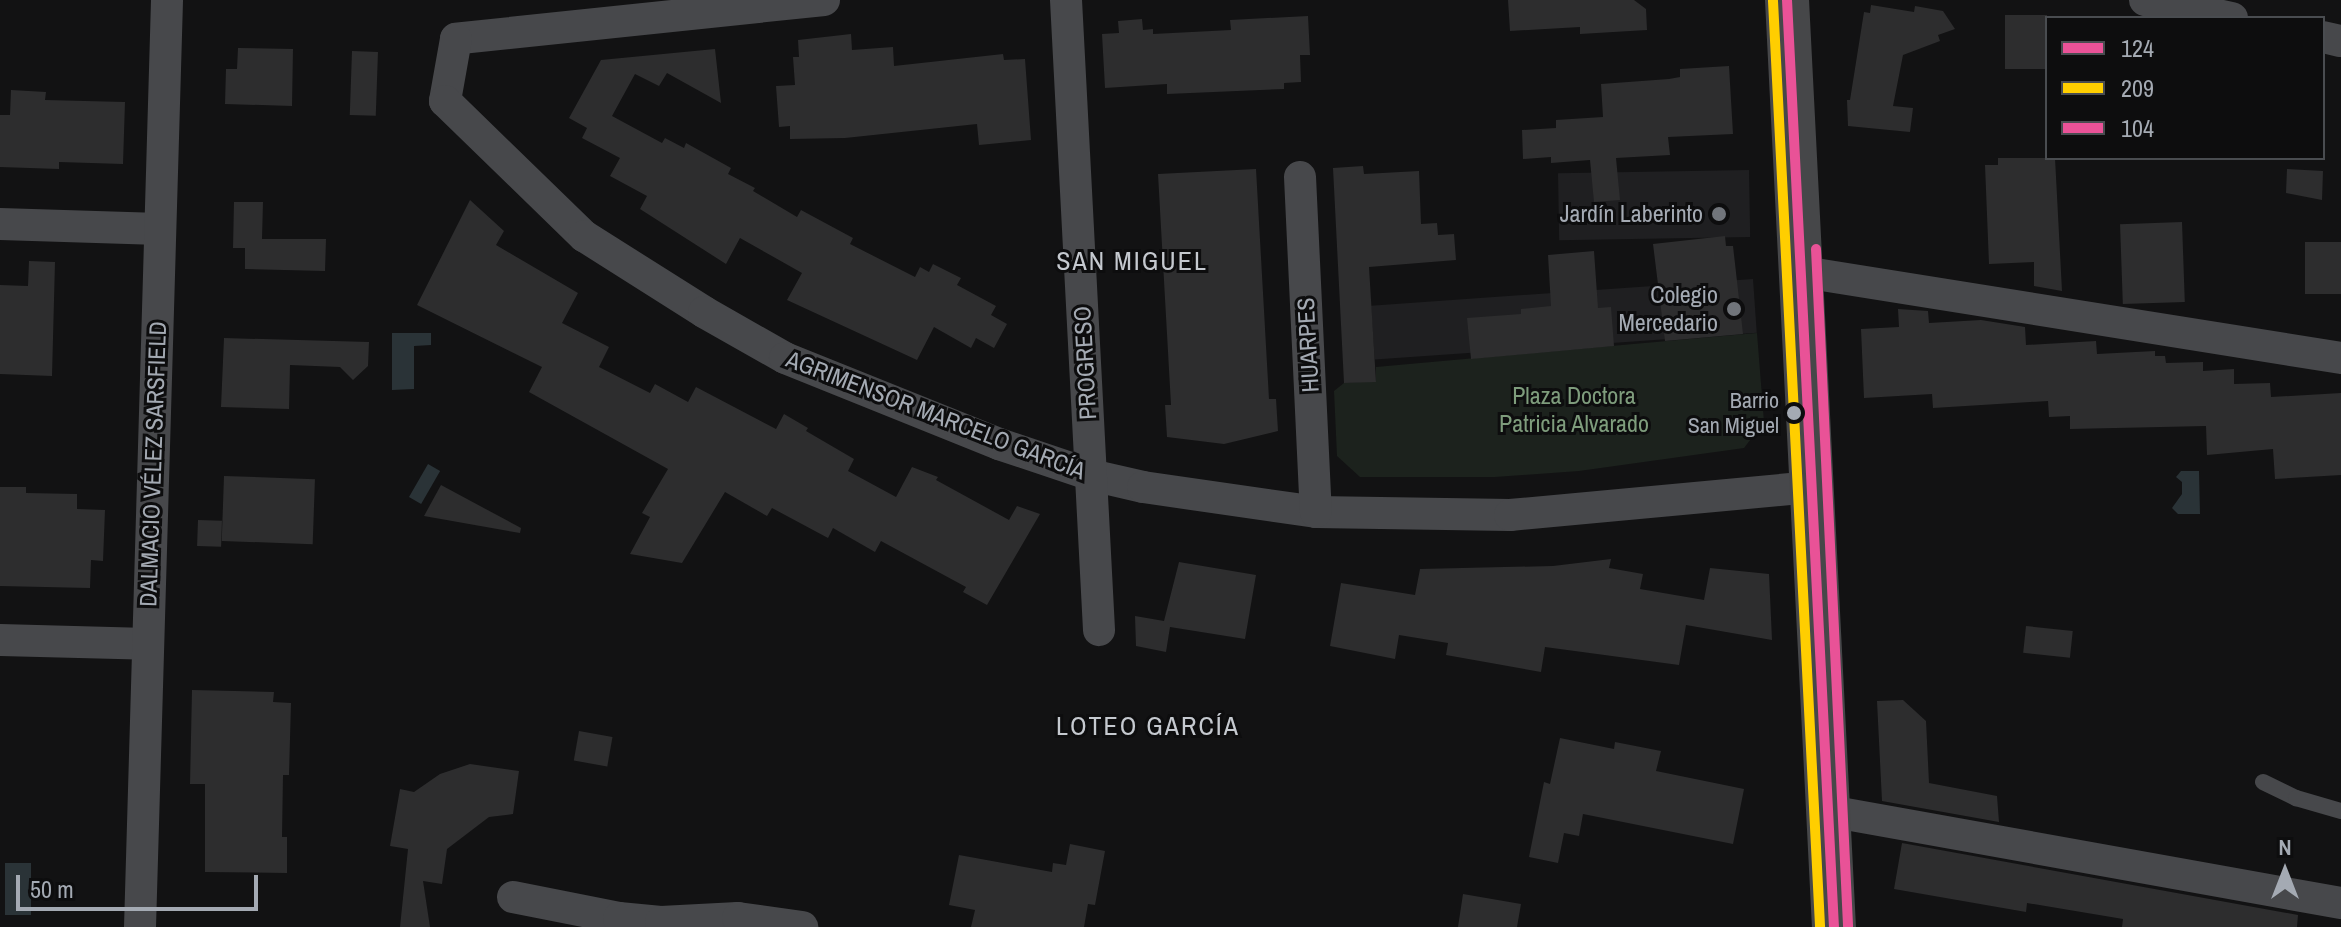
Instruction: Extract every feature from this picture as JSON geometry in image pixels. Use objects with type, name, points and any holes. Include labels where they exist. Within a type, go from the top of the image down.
[{"type":"main road","points":[[1787,0],[1834,927]]},
{"type":"street","name":"DALMACIO VÉLEZ SARSFIELD","points":[[140,927],[167,0]]},
{"type":"street","name":"AGRIMENSOR MARCELO GARCÍA","points":[[824,0],[456,39],[445,101],[584,236],[785,358],[999,444],[1091,475],[1143,487],[1316,512],[1510,515],[1813,487]]},
{"type":"street","name":"PROGRESO","points":[[1066,0],[1099,630]]},
{"type":"street","points":[[2145,0],[2222,16]]},
{"type":"street","name":"HUARPES","points":[[1300,177],[1316,512]]},
{"type":"street","points":[[0,224],[160,229]]},
{"type":"street","points":[[1803,272],[2341,358]]},
{"type":"street","points":[[0,640],[148,644]]},
{"type":"street","points":[[1829,811],[2341,903]]},
{"type":"street","points":[[513,897],[619,918],[661,922],[738,918],[802,927]]},
{"type":"lane","points":[[2263,782],[2296,798],[2341,811]]},
{"type":"shaded area","points":[[1749,170],[1750,237],[1559,240],[1558,173]]},
{"type":"shaded area","name":"Colegio Mercedario","points":[[1753,279],[1757,333],[1375,360],[1371,306]]},
{"type":"shaded area","points":[[392,333],[431,333],[431,345],[414,346],[414,389],[392,390]]},
{"type":"shaded area","points":[[428,464],[440,471],[421,504],[409,497]]},
{"type":"shaded area","points":[[2181,471],[2199,471],[2200,514],[2178,514],[2172,508],[2182,494],[2182,482],[2176,477]]},
{"type":"shaded area","points":[[5,863],[31,863],[31,915],[5,915]]},
{"type":"green space","name":"Plaza Doctora Patricia Alvarado","points":[[1757,333],[1764,422],[1744,448],[1579,471],[1495,477],[1360,477],[1337,456],[1334,391],[1344,383],[1376,381],[1376,367]]},
{"type":"building","points":[[1508,0],[1634,0],[1646,9],[1647,30],[1580,34],[1580,27],[1510,31]]},
{"type":"building","points":[[1871,5],[1914,12],[1915,6],[1943,11],[1955,29],[1938,35],[1940,41],[1903,55],[1893,106],[1913,108],[1910,132],[1848,126],[1847,100],[1850,100],[1864,12],[1870,13]]},
{"type":"building","points":[[2005,15],[2047,15],[2045,69],[2005,69]]},
{"type":"building","points":[[1308,16],[1310,55],[1300,55],[1301,82],[1284,83],[1284,89],[1167,94],[1167,84],[1105,88],[1102,34],[1119,33],[1118,21],[1142,19],[1143,30],[1153,29],[1153,34],[1231,30],[1230,20]]},
{"type":"building","points":[[851,34],[852,50],[893,47],[894,66],[1003,54],[1004,60],[1025,59],[1031,140],[979,145],[977,124],[845,138],[790,139],[790,126],[779,127],[776,86],[795,85],[793,57],[799,57],[798,40]]},
{"type":"building","points":[[238,48],[293,49],[292,106],[225,104],[226,69],[237,69]]},
{"type":"building","points":[[715,49],[721,103],[667,73],[659,86],[635,74],[612,116],[662,143],[665,138],[684,148],[686,143],[731,168],[728,174],[797,217],[801,210],[853,238],[850,244],[915,277],[920,267],[929,272],[933,264],[961,278],[957,285],[996,306],[991,315],[1007,324],[994,348],[976,338],[971,348],[934,327],[917,360],[787,300],[802,273],[740,238],[726,264],[640,209],[647,196],[610,176],[620,158],[582,138],[587,128],[569,118],[601,60]]},
{"type":"building","points":[[352,51],[378,52],[376,116],[350,115]]},
{"type":"building","points":[[1729,66],[1733,134],[1668,137],[1670,155],[1616,158],[1620,200],[1594,202],[1590,160],[1551,163],[1551,157],[1523,159],[1522,130],[1556,128],[1556,120],[1603,117],[1601,84],[1669,79],[1680,77],[1680,69]]},
{"type":"building","points":[[11,90],[46,92],[45,100],[125,102],[123,164],[59,162],[59,169],[0,167],[0,115],[10,115]]},
{"type":"building","points":[[1998,158],[2055,160],[2062,291],[2034,286],[2034,262],[1989,264],[1985,165],[1998,165]]},
{"type":"building","points":[[1363,166],[1364,174],[1419,171],[1421,224],[1437,223],[1438,235],[1454,234],[1456,260],[1369,267],[1376,382],[1344,383],[1333,168]]},
{"type":"building","points":[[1256,169],[1269,399],[1276,399],[1278,431],[1224,444],[1167,437],[1165,405],[1171,405],[1158,174]]},
{"type":"building","points":[[2287,169],[2323,171],[2322,200],[2286,193]]},
{"type":"building","points":[[470,200],[504,231],[496,245],[578,293],[562,323],[609,347],[599,367],[650,393],[655,384],[688,402],[696,387],[776,429],[784,414],[808,428],[806,431],[854,459],[848,471],[896,497],[912,467],[938,477],[936,480],[1009,520],[1017,506],[1040,514],[987,605],[963,592],[966,587],[881,541],[875,552],[833,528],[828,538],[772,508],[767,516],[725,492],[682,563],[630,554],[650,517],[642,513],[668,469],[529,392],[542,367],[417,305]]},
{"type":"building","points":[[234,202],[263,202],[262,239],[326,239],[325,271],[245,269],[245,248],[233,248]]},
{"type":"building","points":[[2182,222],[2185,302],[2123,304],[2120,224]]},
{"type":"building","points":[[1725,236],[1726,246],[1733,246],[1743,334],[1665,341],[1653,244]]},
{"type":"building","points":[[2305,242],[2341,242],[2341,294],[2305,294]]},
{"type":"building","points":[[1594,251],[1598,308],[1611,307],[1614,346],[1471,359],[1467,318],[1521,314],[1521,309],[1551,306],[1548,255]]},
{"type":"building","points":[[29,261],[55,262],[52,376],[0,374],[0,285],[28,286]]},
{"type":"building","points":[[1898,309],[1928,311],[1929,323],[1981,320],[2025,327],[2026,345],[2096,341],[2097,354],[2155,351],[2155,356],[2165,356],[2166,363],[2203,362],[2203,371],[2234,369],[2234,384],[2270,383],[2271,397],[2341,393],[2341,475],[2275,479],[2273,449],[2207,455],[2206,426],[2070,429],[2070,416],[2049,417],[2048,401],[1933,408],[1932,394],[1864,398],[1861,329],[1899,327]]},
{"type":"building","points":[[224,338],[369,342],[368,366],[353,380],[340,367],[290,365],[289,409],[221,407]]},
{"type":"building","points":[[224,476],[315,479],[313,544],[222,541]]},
{"type":"building","points":[[441,485],[521,528],[520,533],[424,516]]},
{"type":"building","points":[[0,487],[26,487],[26,493],[77,494],[77,509],[105,510],[103,561],[91,560],[90,588],[0,586]]},
{"type":"building","points":[[198,520],[222,521],[221,547],[197,546]]},
{"type":"building","points":[[1611,559],[1609,568],[1643,574],[1640,589],[1704,600],[1710,568],[1769,574],[1772,640],[1686,625],[1679,665],[1545,647],[1541,672],[1446,655],[1448,643],[1399,635],[1395,659],[1330,646],[1341,583],[1415,595],[1420,569],[1553,566]]},
{"type":"building","points":[[1179,562],[1256,575],[1245,639],[1170,627],[1166,652],[1136,646],[1135,616],[1164,621]]},
{"type":"building","points":[[2026,626],[2073,631],[2070,658],[2023,653]]},
{"type":"building","points":[[192,690],[274,692],[273,702],[291,703],[289,775],[283,775],[282,837],[287,837],[287,873],[205,872],[205,784],[190,784]]},
{"type":"building","points":[[1903,700],[1926,721],[1929,783],[1997,796],[1999,822],[1882,801],[1877,701]]},
{"type":"building","points":[[579,731],[612,737],[607,766],[574,761]]},
{"type":"building","points":[[1560,738],[1614,749],[1615,742],[1661,751],[1656,771],[1744,789],[1733,844],[1583,814],[1579,836],[1564,833],[1558,863],[1529,857],[1544,782],[1550,784]]},
{"type":"building","points":[[470,764],[519,771],[513,814],[489,817],[447,849],[442,884],[423,881],[430,927],[400,927],[408,849],[390,846],[400,789],[414,792],[440,774]]},
{"type":"building","points":[[1902,843],[2298,915],[2297,927],[2122,927],[2123,919],[2027,903],[2026,912],[1894,889]]},
{"type":"building","points":[[1070,844],[1105,851],[1095,905],[1088,904],[1084,927],[971,927],[975,910],[949,905],[959,855],[1052,872],[1053,863],[1066,865]]},
{"type":"building","points":[[1463,894],[1521,904],[1517,927],[1458,927]]},
{"type":"transit line","name":"124","points":[[1787,0],[1834,927]]},
{"type":"transit line","name":"209","points":[[1773,1],[1820,927]]},
{"type":"transit line","name":"104","points":[[1816,249],[1848,926]]},
{"type":"place","name":"Jardín Laberinto","points":[[1719,214]]},
{"type":"place","name":"Colegio Mercedario","points":[[1734,309]]},
{"type":"place","name":"Barrio San Miguel","points":[[1794,413]]},
{"type":"district","name":"SAN MIGUEL","points":[[1132,261]]},
{"type":"district","name":"LOTEO GARCÍA","points":[[1148,726]]}]
